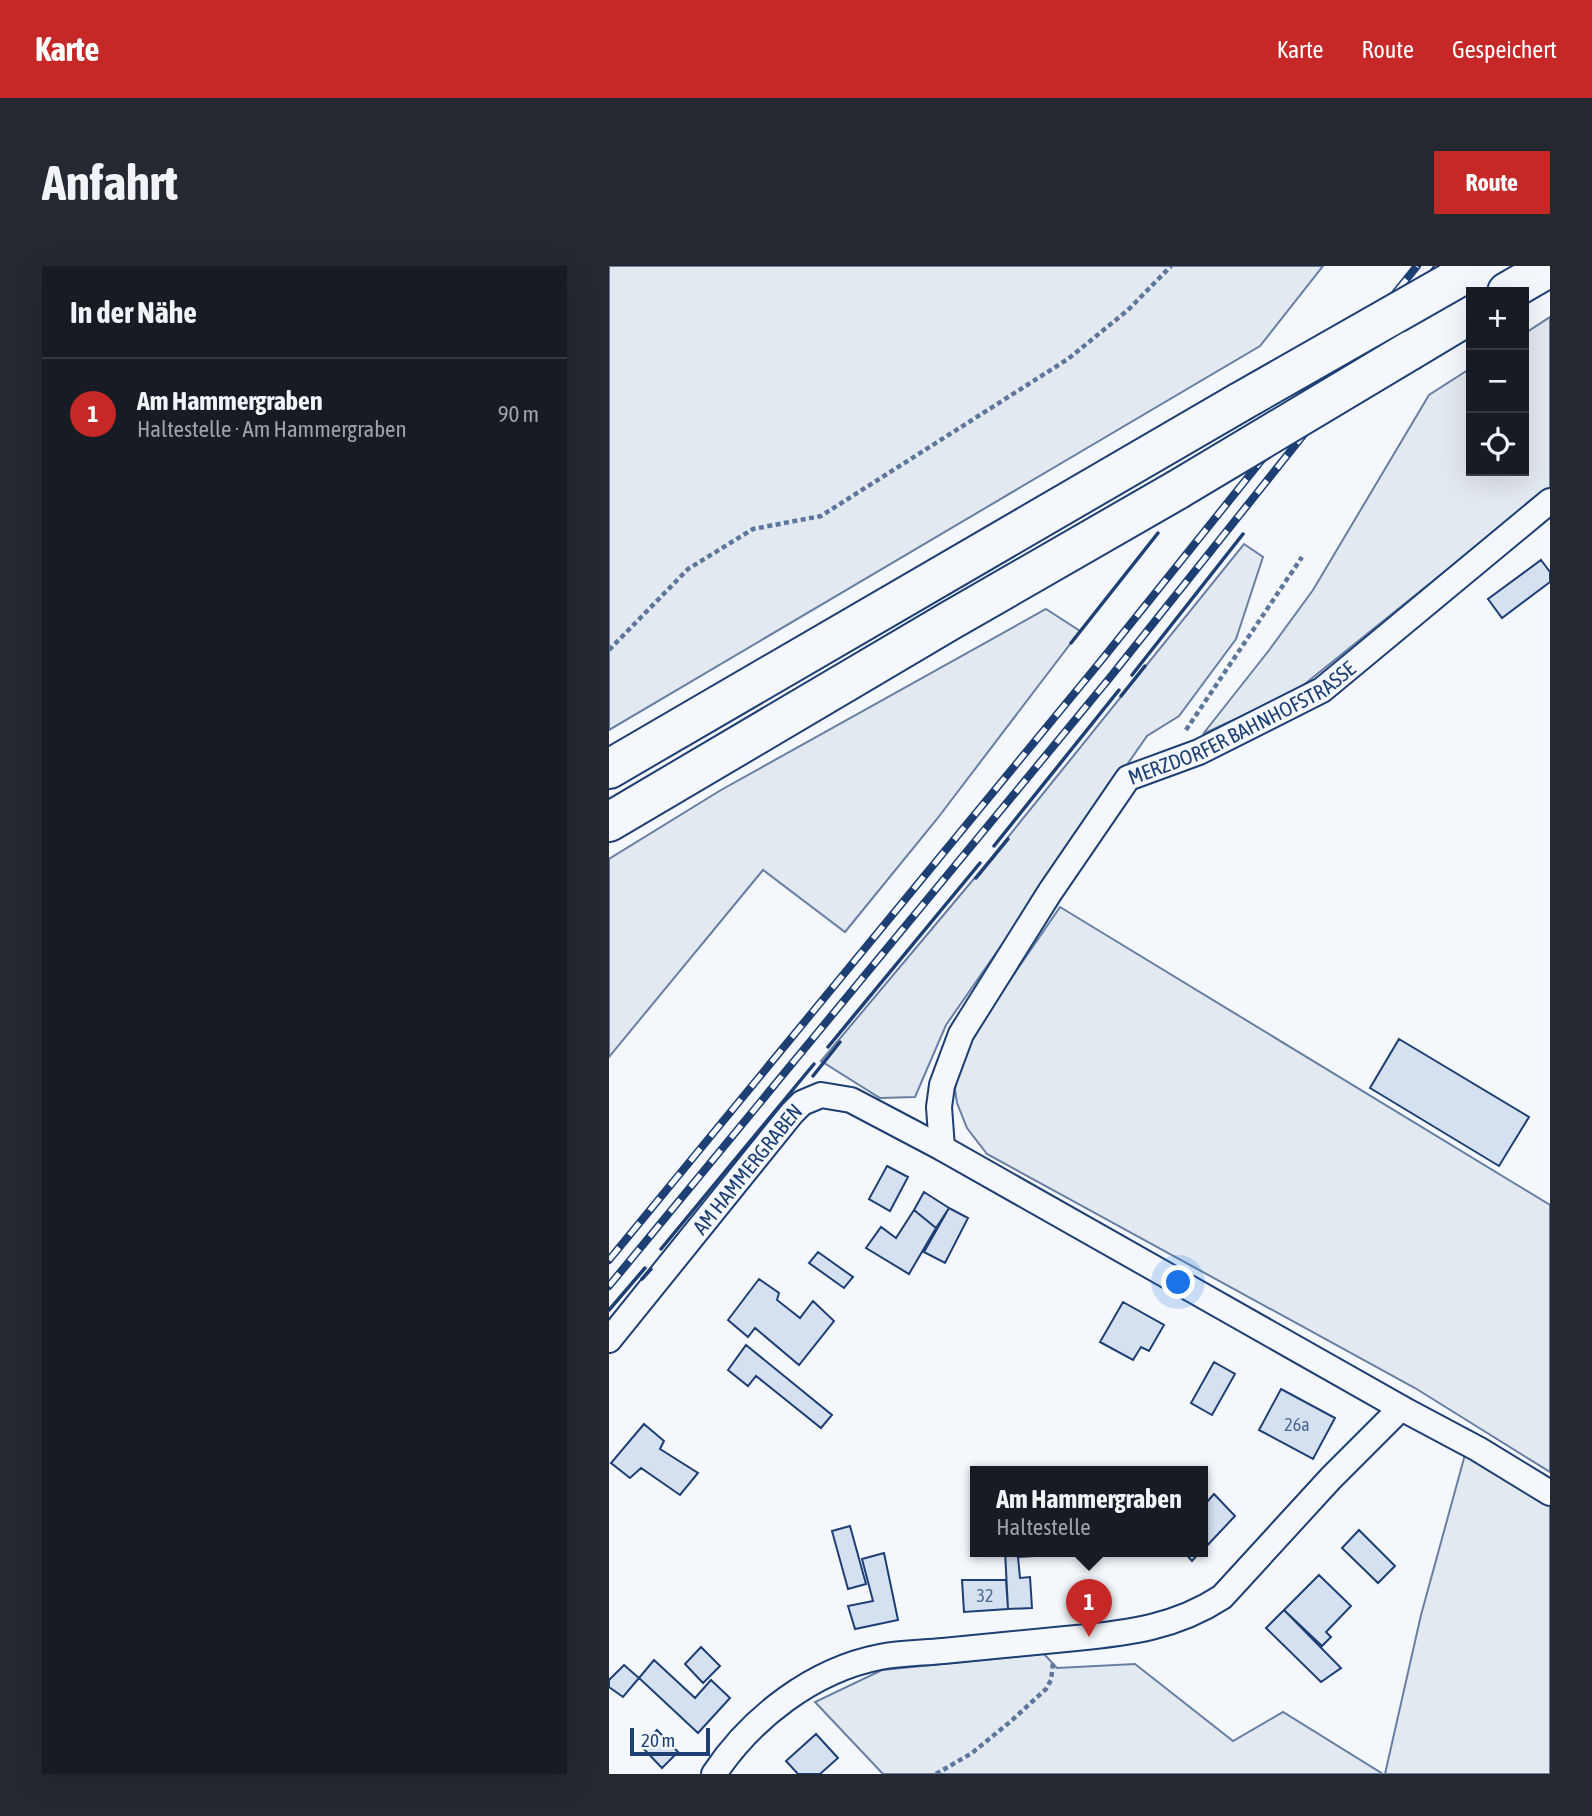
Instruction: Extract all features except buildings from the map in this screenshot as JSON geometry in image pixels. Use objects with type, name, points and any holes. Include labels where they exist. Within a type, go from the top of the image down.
[{"type":"main road","points":[[1516,287],[1550,267]]},
{"type":"main road","points":[[609,769],[1470,271]]},
{"type":"main road","points":[[609,822],[1177,490],[1466,317]]},
{"type":"street","name":"MERZDORFER BAHNHOFSTRASSE","points":[[942,1148],[939,1107],[942,1085],[961,1034],[1050,892],[1128,778],[1199,752],[1322,690],[1550,501]]},
{"type":"street","name":"AM HAMMERGRABEN","points":[[609,1340],[792,1113],[812,1098],[831,1095],[851,1100],[942,1148],[1478,1449],[1550,1493]]},
{"type":"street","points":[[714,1774],[763,1717],[792,1695],[833,1673],[879,1657],[1157,1628],[1203,1609],[1222,1597],[1331,1478],[1401,1408]]},
{"type":"path","points":[[609,650],[688,569],[753,528],[821,516],[833,509],[1067,359],[1128,310],[1171,266]]},
{"type":"path","points":[[1163,765],[1303,556]]},
{"type":"path","points":[[936,1774],[972,1753],[1046,1689],[1051,1680],[1053,1656]]},
{"type":"shaded area","points":[[609,266],[1323,266],[1260,346],[609,730]]},
{"type":"shaded area","points":[[1550,317],[1550,487],[1296,691],[1203,734],[1313,590],[1429,395],[1466,371],[1466,476],[1529,476],[1529,331]]},
{"type":"shaded area","points":[[1244,544],[1263,557],[1236,639],[1179,716],[1147,736],[946,1025],[915,1097],[880,1098],[821,1061],[988,862]]},
{"type":"shaded area","points":[[1046,609],[1080,631],[937,819],[845,932],[763,870],[609,1057],[609,859],[721,790]]},
{"type":"shaded area","points":[[1060,907],[1550,1205],[1550,1472],[1415,1388],[987,1154],[967,1128],[957,1103],[955,1090],[958,1070],[969,1040]]},
{"type":"shaded area","points":[[1466,1451],[1550,1503],[1550,1774],[1385,1774],[1421,1615]]},
{"type":"shaded area","points":[[1044,1654],[1057,1668],[1135,1664],[1233,1741],[1283,1712],[1383,1774],[883,1774],[815,1702],[882,1670]]},
{"type":"railway","points":[[609,1260],[1100,662],[1417,266]]},
{"type":"railway","points":[[609,1286],[1112,675],[1438,266]]},
{"type":"wall","points":[[1071,643],[1158,533]]},
{"type":"wall","points":[[1132,675],[1243,534]]},
{"type":"wall","points":[[1121,696],[1145,666]]},
{"type":"wall","points":[[994,846],[1119,690]]},
{"type":"wall","points":[[976,878],[1008,839]]},
{"type":"wall","points":[[828,1047],[980,863]]},
{"type":"wall","points":[[813,1076],[840,1042]]},
{"type":"wall","points":[[661,1249],[814,1064]]},
{"type":"wall","points":[[609,1310],[645,1268]]},
{"type":"wall","points":[[642,1279],[651,1269]]},
{"type":"place","name":"Am Hammergraben","points":[[1089,1637]]}]
